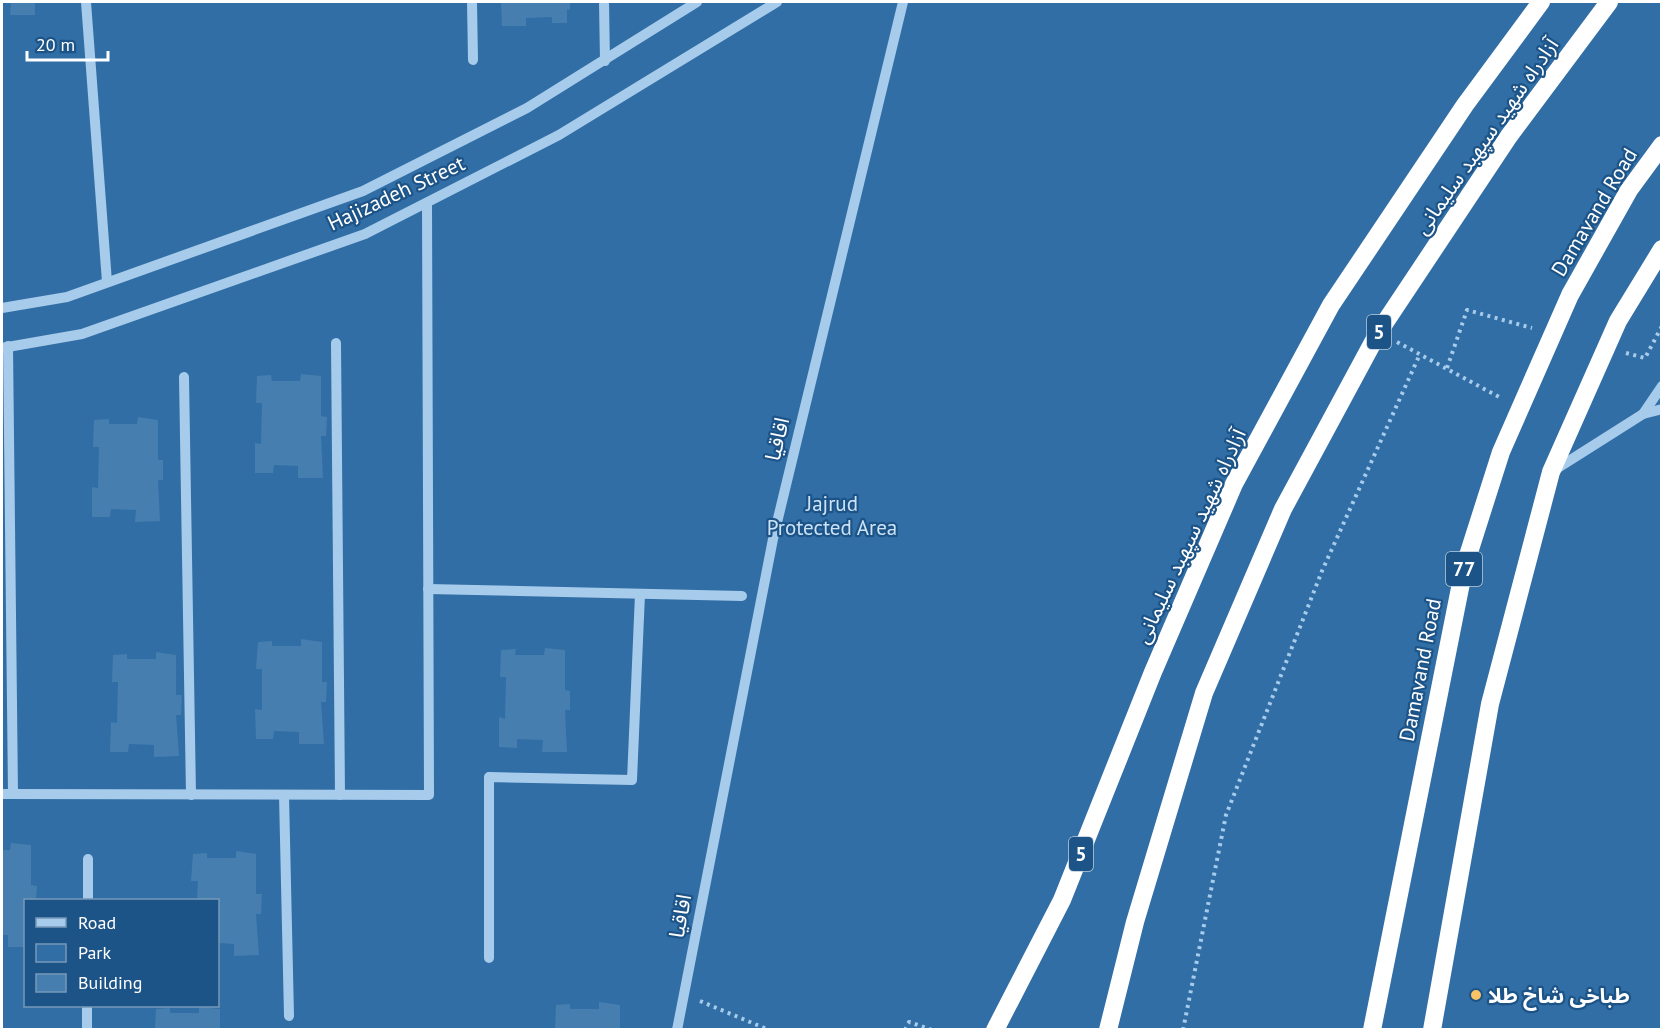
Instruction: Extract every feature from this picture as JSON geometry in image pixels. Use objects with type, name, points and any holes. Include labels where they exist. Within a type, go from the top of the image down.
[{"type":"highway","name":"آزادراه شهید سپهبد سلیمانی","points":[[995,1029],[1062,900],[1153,672],[1234,484],[1331,305],[1465,105],[1541,2]]},
{"type":"highway","name":"آزادراه شهید سپهبد سلیمانی","points":[[1108,1029],[1135,921],[1204,693],[1283,508],[1378,333],[1509,136],[1610,2]]},
{"type":"highway","name":"Damavand Road","points":[[1372,1029],[1464,568],[1501,452],[1570,295],[1629,190],[1662,145]]},
{"type":"highway","points":[[1432,1029],[1490,704],[1551,472],[1618,321],[1662,249]]},
{"type":"street","points":[[86,2],[107,282]]},
{"type":"street","points":[[472,2],[473,60]]},
{"type":"street","points":[[604,2],[605,61]]},
{"type":"street","name":"Hajizadeh Street","points":[[2,308],[66,297],[363,191],[527,108],[697,2]]},
{"type":"street","name":"Hajizadeh Street","points":[[5,347],[82,334],[365,234],[559,135],[777,2]]},
{"type":"street","name":"اقاقیا","points":[[677,1029],[773,539],[903,2]]},
{"type":"street","points":[[5,347],[7,794],[429,795],[427,203]]},
{"type":"street","points":[[336,343],[340,795]]},
{"type":"street","points":[[184,377],[191,795]]},
{"type":"street","points":[[1643,414],[1662,386]]},
{"type":"street","points":[[1551,472],[1643,414],[1662,409]]},
{"type":"street","points":[[428,589],[742,596]]},
{"type":"street","points":[[489,958],[489,777],[632,780],[640,594]]},
{"type":"street","points":[[284,795],[289,1016]]},
{"type":"street","points":[[88,859],[88,899]]},
{"type":"street","points":[[87,1007],[87,1029]]},
{"type":"path","points":[[1447,368],[1467,310]]},
{"type":"path","points":[[1645,358],[1662,326]]},
{"type":"path","points":[[1378,333],[1520,409]]},
{"type":"path","points":[[1183,1029],[1226,815],[1322,571],[1420,354]]},
{"type":"path","points":[[684,994],[769,1029]]},
{"type":"path","points":[[905,1029],[909,1022],[932,1029]]},
{"type":"green space","name":"Jajrud Protected Area","points":[[2,2],[1661,2],[1661,1029],[2,1030]]},
{"type":"building","points":[[11,2],[35,2],[35,15],[10,15]]},
{"type":"building","points":[[501,2],[570,2],[570,10],[567,9],[567,23],[552,23],[552,17],[526,18],[526,26],[502,26]]},
{"type":"building","points":[[301,374],[321,376],[321,416],[327,417],[326,436],[321,436],[323,478],[298,478],[298,466],[274,465],[273,473],[255,473],[255,443],[261,444],[262,403],[256,403],[257,376],[271,375],[272,381],[300,381]]},
{"type":"building","points":[[138,417],[158,420],[158,460],[163,460],[163,480],[158,480],[160,521],[135,522],[136,510],[111,509],[110,517],[92,517],[92,487],[98,488],[99,447],[93,447],[94,420],[109,419],[109,424],[137,424]]},
{"type":"building","points":[[301,639],[322,642],[322,682],[327,682],[326,702],[321,702],[324,744],[299,744],[299,732],[274,731],[273,739],[256,739],[255,709],[262,710],[262,669],[256,669],[258,642],[272,641],[272,646],[301,646]]},
{"type":"building","points":[[545,648],[565,650],[565,690],[570,691],[570,710],[565,710],[567,752],[542,752],[543,740],[517,739],[517,748],[499,747],[499,717],[505,719],[506,677],[500,677],[501,650],[516,649],[515,655],[544,655]]},
{"type":"building","points":[[156,652],[176,655],[176,695],[182,695],[181,715],[176,715],[179,756],[154,757],[154,745],[129,744],[128,752],[110,752],[111,722],[117,723],[118,682],[112,682],[113,655],[127,654],[127,659],[156,659]]},
{"type":"building","points":[[11,843],[31,845],[31,885],[37,886],[36,899],[24,899],[24,947],[8,947],[8,935],[2,935],[2,850],[10,850]]},
{"type":"building","points":[[236,851],[256,854],[256,894],[262,894],[261,914],[256,914],[259,955],[234,956],[234,944],[219,943],[219,899],[197,899],[198,881],[191,881],[193,854],[207,853],[207,858],[236,858]]},
{"type":"building","points":[[599,1002],[620,1005],[620,1030],[555,1030],[556,1005],[570,1004],[570,1009],[599,1009]]},
{"type":"building","points":[[199,1007],[220,1009],[220,1030],[155,1030],[156,1009],[170,1008],[170,1013],[199,1013]]},
{"type":"place","name":"طباخی شاخ طلا","points":[[1476,995]]}]
